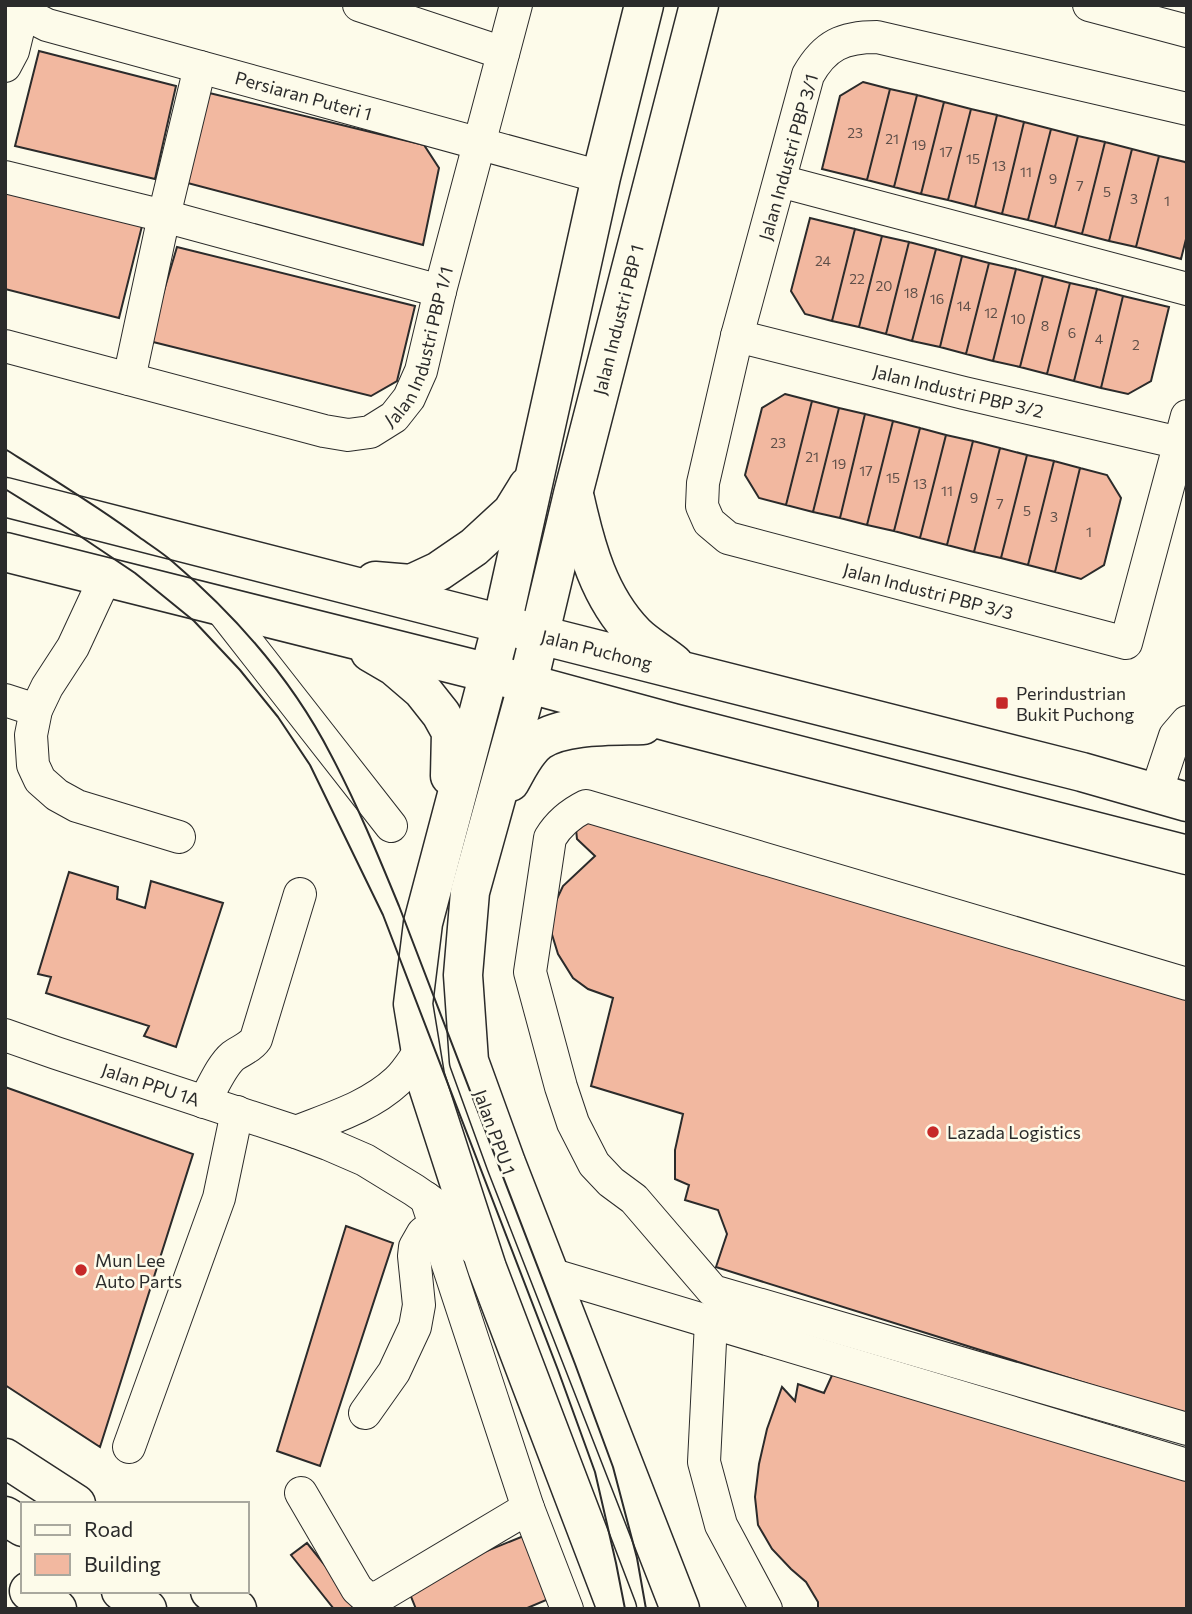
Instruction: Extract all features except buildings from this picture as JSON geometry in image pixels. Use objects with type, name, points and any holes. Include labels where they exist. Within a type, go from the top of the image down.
[{"type":"main road","points":[[617,1609],[487,1268],[425,1077],[413,1004],[423,923],[502,624],[601,177],[644,5]]},
{"type":"main road","name":"Jalan Industri PBP 1","points":[[540,635],[573,494],[699,5]]},
{"type":"main road","points":[[324,578],[411,584],[439,571],[474,547],[512,512],[535,475]]},
{"type":"main road","points":[[573,494],[587,549],[599,581],[615,608],[635,634],[684,671]]},
{"type":"main road","name":"Jalan Puchong","points":[[5,496],[1071,769],[1172,798]]},
{"type":"main road","points":[[5,552],[489,673],[1187,855]]},
{"type":"main road","name":"Jalan PPU 1","points":[[540,635],[470,892],[463,975],[468,1061],[680,1609]]},
{"type":"main road","points":[[342,636],[394,666],[422,690],[441,714],[451,732],[449,824]]},
{"type":"main road","points":[[491,815],[523,759],[538,742],[558,731],[673,723]]},
{"type":"main road","points":[[5,1458],[73,1502]]},
{"type":"main road","points":[[5,1516],[21,1526]]},
{"type":"main road","points":[[5,1577],[21,1587]]},
{"type":"main road","points":[[32,1593],[57,1609]]},
{"type":"main road","points":[[124,1593],[147,1609]]},
{"type":"main road","points":[[213,1593],[237,1609]]},
{"type":"street","points":[[359,5],[503,53]]},
{"type":"street","name":"Jalan Industri PBP 1/1","points":[[5,346],[324,431],[348,435],[370,432],[394,417],[410,398],[421,371],[516,5]]},
{"type":"street","points":[[1088,5],[1187,31]]},
{"type":"street","points":[[5,66],[13,51],[15,10]]},
{"type":"street","name":"Persiaran Puteri 1","points":[[15,10],[47,25],[601,177]]},
{"type":"street","name":"Jalan Industri PBP 3/1","points":[[728,538],[709,522],[702,506],[708,458],[737,336],[808,75],[828,49],[841,41],[877,37],[1187,109]]},
{"type":"street","points":[[129,379],[200,67]]},
{"type":"street","points":[[5,177],[164,216],[440,291]]},
{"type":"street","points":[[780,181],[1187,289]]},
{"type":"street","name":"Jalan Industri PBP 3/2","points":[[737,336],[964,393],[1183,429]]},
{"type":"street","name":"Jalan Industri PBP 3/3","points":[[728,538],[1126,643],[1183,429]]},
{"type":"street","points":[[106,576],[73,647],[36,709],[31,735],[33,765],[40,780],[57,795],[77,806],[179,837]]},
{"type":"street","points":[[218,605],[391,826]]},
{"type":"street","points":[[5,700],[36,709]]},
{"type":"street","points":[[1172,798],[1175,736],[1187,722]]},
{"type":"street","points":[[1187,984],[586,806],[573,812],[558,825],[550,838],[530,972],[573,1123],[594,1164],[611,1182],[634,1199],[713,1292],[1187,1429]]},
{"type":"street","points":[[204,1102],[226,1063],[256,1039],[300,894]]},
{"type":"street","name":"Jalan PPU 1A","points":[[5,1035],[328,1143],[365,1160],[430,1211],[453,1217],[487,1268]]},
{"type":"street","points":[[296,1132],[372,1100],[399,1080],[420,1051]]},
{"type":"street","points":[[129,1447],[219,1198],[237,1112]]},
{"type":"street","points":[[365,1413],[394,1372],[415,1327],[419,1305],[415,1247],[430,1211]]},
{"type":"street","points":[[430,1211],[528,1508],[567,1609]]},
{"type":"street","points":[[550,1274],[1187,1465]]},
{"type":"street","points":[[711,1322],[704,1462],[721,1525],[766,1609]]},
{"type":"street","points":[[301,1493],[357,1589],[366,1597],[377,1598],[528,1508]]},
{"type":"tram line","points":[[5,449],[123,525],[165,555],[196,583],[241,627],[281,676],[331,755],[399,906],[613,1467],[637,1558],[646,1609]]},
{"type":"tram line","points":[[5,489],[135,573],[194,621],[240,670],[278,717],[310,765],[383,915],[558,1370],[595,1472],[625,1609]]},
{"type":"place","name":"Perindustrian Bukit Puchong","points":[[1002,703]]},
{"type":"place","name":"Lazada Logistics","points":[[933,1132]]},
{"type":"place","name":"Mun Lee Auto Parts","points":[[81,1270]]}]
